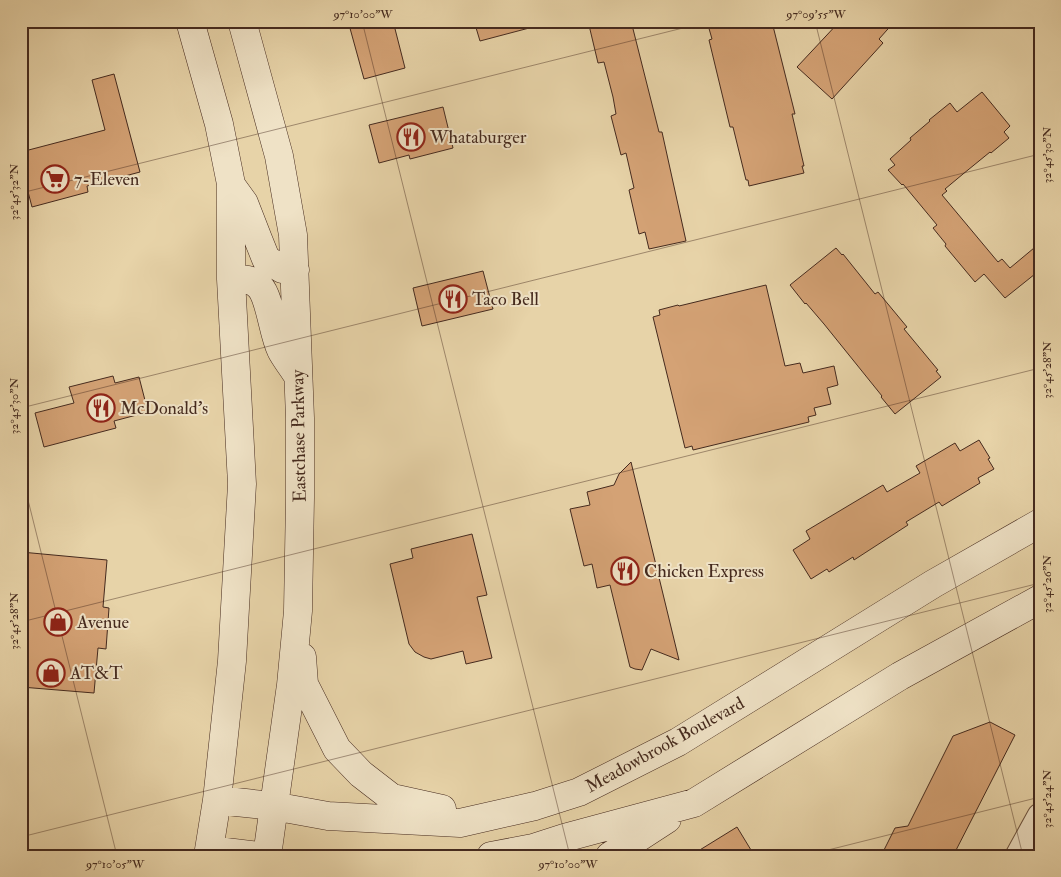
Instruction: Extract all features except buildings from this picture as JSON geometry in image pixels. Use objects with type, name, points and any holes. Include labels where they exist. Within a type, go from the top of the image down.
[{"type":"main road","points":[[190,21],[219,124],[231,184],[231,279],[242,484],[232,661],[208,853],[260,856]]},
{"type":"main road","name":"Eastchase Parkway","points":[[242,21],[279,156],[293,235],[298,376],[300,489],[298,611],[291,684],[267,856]]},
{"type":"main road","points":[[231,184],[244,203],[266,259],[282,269],[294,270]]},
{"type":"main road","points":[[231,279],[251,280],[260,287],[281,350],[298,376]]},
{"type":"main road","name":"Meadowbrook Boulevard","points":[[216,800],[273,806],[328,816],[460,822],[535,806],[579,792],[678,742],[933,584],[1040,523]]},
{"type":"main road","points":[[610,856],[694,802],[900,676],[1040,599]]},
{"type":"main road","points":[[298,611],[304,684],[337,749],[361,774],[392,798],[482,818]]},
{"type":"main road","points":[[490,856],[533,848],[694,802]]},
{"type":"street","points":[[1018,856],[1040,816]]},
{"type":"place","name":"Whataburger","points":[[411,137]]},
{"type":"place","name":"7-Eleven","points":[[55,179]]},
{"type":"place","name":"Taco Bell","points":[[453,299]]},
{"type":"place","name":"McDonald's","points":[[101,408]]},
{"type":"place","name":"Chicken Express","points":[[625,571]]},
{"type":"place","name":"Avenue","points":[[58,622]]},
{"type":"place","name":"AT&T","points":[[51,673]]}]
